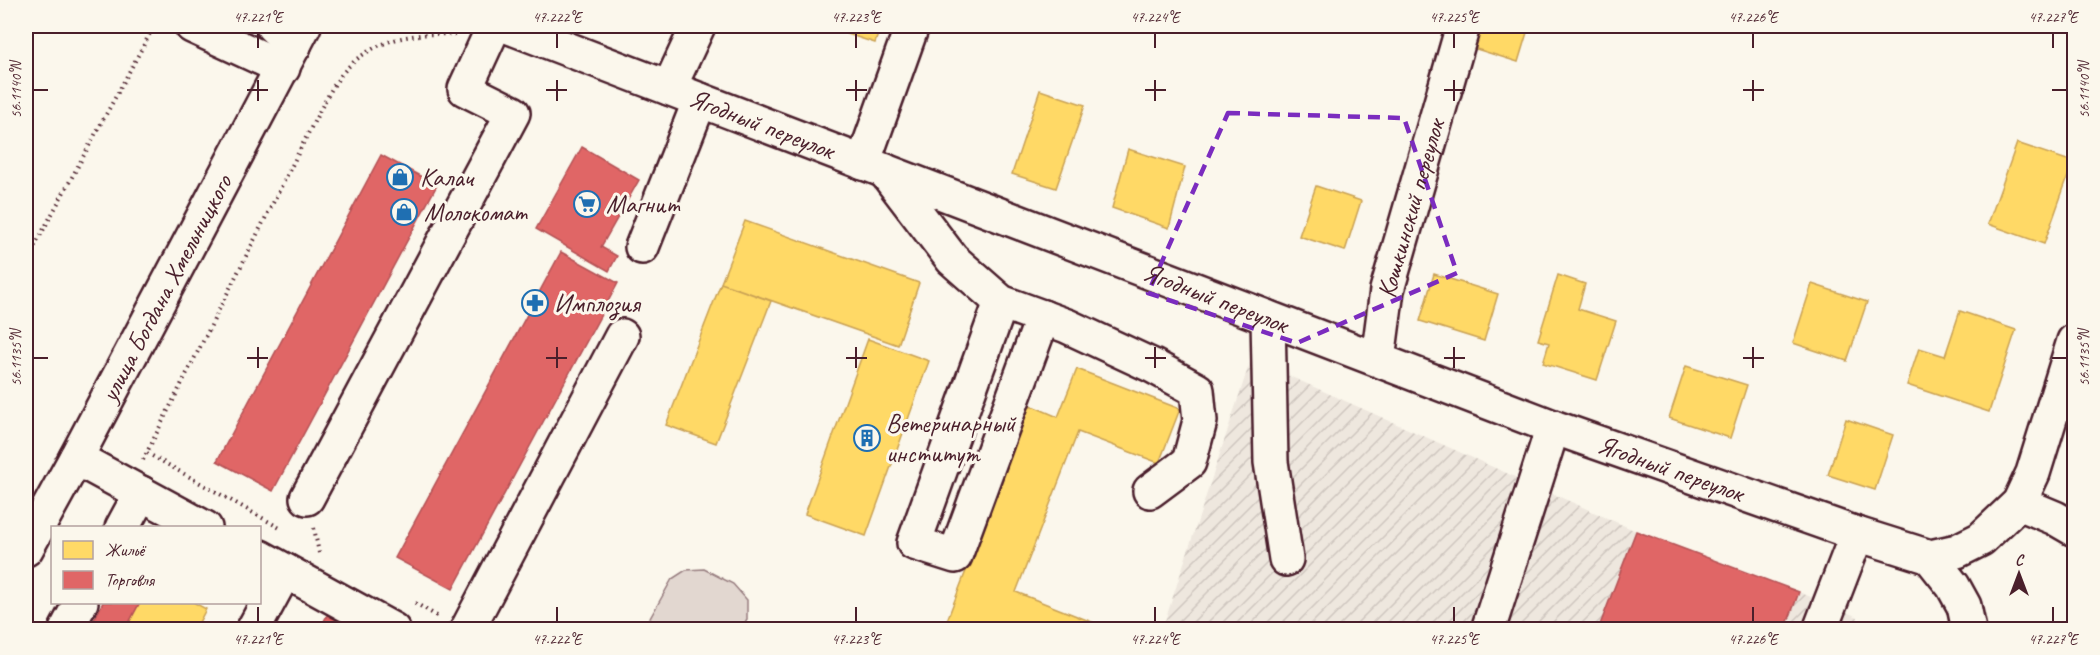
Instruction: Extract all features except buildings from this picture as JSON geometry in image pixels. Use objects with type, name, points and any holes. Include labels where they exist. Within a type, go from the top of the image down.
[{"type":"street","points":[[192,26],[289,41]]},
{"type":"street","points":[[307,498],[513,113],[465,88],[494,26]]},
{"type":"street","name":"Ягодный переулок","points":[[507,26],[1553,427],[1857,534],[1930,557]]},
{"type":"street","points":[[669,88],[698,26]]},
{"type":"street","points":[[912,26],[873,167],[951,259],[1001,302],[1067,326],[1153,366],[1197,390],[1200,421],[1189,462],[1150,491]]},
{"type":"street","name":"Кошкинский переулок","points":[[1378,359],[1387,290],[1462,26]]},
{"type":"street","name":"улица Богдана Хмельницкого","points":[[26,549],[76,458],[289,41]]},
{"type":"street","points":[[642,247],[700,100]]},
{"type":"street","points":[[1001,302],[914,543],[955,556],[1043,317]]},
{"type":"street","points":[[1268,318],[1271,462],[1286,559]]},
{"type":"street","points":[[467,630],[622,336]]},
{"type":"street","points":[[1969,630],[1964,606],[1953,586],[1930,557],[1957,551],[1981,539],[2019,503],[2033,473],[2074,341]]},
{"type":"street","points":[[1488,630],[1553,427]]},
{"type":"street","points":[[76,458],[201,526]]},
{"type":"street","points":[[123,526],[134,490]]},
{"type":"street","points":[[2019,503],[2055,518],[2074,529]]},
{"type":"street","points":[[1820,630],[1857,534]]},
{"type":"street","points":[[261,602],[272,564],[393,630]]},
{"type":"street","points":[[66,630],[80,604]]},
{"type":"street","points":[[253,630],[260,604]]},
{"type":"path","points":[[26,262],[154,26]]},
{"type":"path","points":[[134,490],[147,453],[320,110],[342,74],[367,51],[397,38],[430,32],[457,35]]},
{"type":"path","points":[[147,453],[288,532]]},
{"type":"path","points":[[307,498],[328,594]]},
{"type":"path","points":[[308,543],[318,549]]},
{"type":"highlighted area","points":[[1228,113],[1404,118],[1457,273],[1297,343],[1148,293]]},
{"type":"shaded area","points":[[1251,359],[1636,531],[1598,629],[1162,630]]},
{"type":"shaded area","points":[[704,569],[733,584],[747,600],[747,619],[741,629],[644,629],[672,579],[686,570]]},
{"type":"shaded area","points":[[1799,592],[1858,617],[1854,629],[1785,630]]},
{"type":"place","name":"Калач","points":[[400,177]]},
{"type":"place","name":"Магнит","points":[[587,204]]},
{"type":"place","name":"Молокомат","points":[[404,212]]},
{"type":"place","name":"Имплозия","points":[[535,303]]},
{"type":"place","name":"Ветеринарный институт","points":[[867,438]]}]
